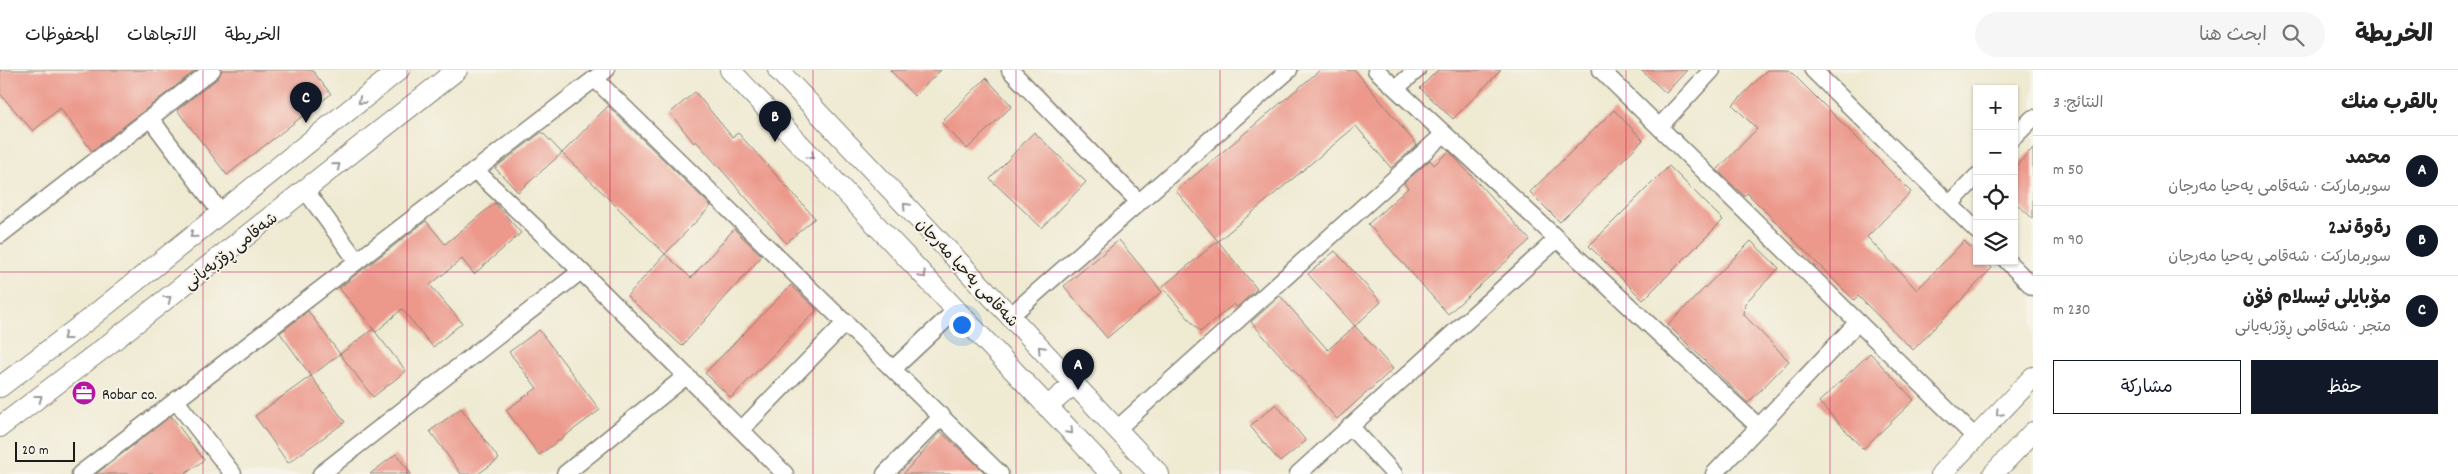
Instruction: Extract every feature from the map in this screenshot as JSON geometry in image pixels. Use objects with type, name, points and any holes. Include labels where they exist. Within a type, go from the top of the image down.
[{"type":"street","points":[[0,235],[212,70]]},
{"type":"street","name":"شەقامی ڕۆژبەیانی","points":[[0,387],[89,319],[399,70]]},
{"type":"street","name":"شەقامی ڕۆژبەیانی","points":[[0,427],[109,344],[457,70]]},
{"type":"street","points":[[730,70],[1111,474]]},
{"type":"street","name":"شەقامی یەحیا مەرجان","points":[[778,70],[1159,474]]},
{"type":"street","points":[[1010,70],[1138,201]]},
{"type":"street","points":[[1010,316],[1138,201],[1289,70]]},
{"type":"street","points":[[1376,70],[1759,427]]},
{"type":"street","points":[[1396,88],[1417,70]]},
{"type":"street","points":[[1601,70],[1976,438]]},
{"type":"street","points":[[1660,126],[1712,70]]},
{"type":"street","points":[[1813,70],[1973,227]]},
{"type":"street","points":[[80,474],[600,74],[1000,474]]},
{"type":"street","points":[[150,118],[221,213]]},
{"type":"street","points":[[2018,133],[2033,118]]},
{"type":"street","points":[[1117,429],[1444,134]]},
{"type":"street","points":[[475,170],[581,271],[785,474]]},
{"type":"street","points":[[1950,204],[1973,180]]},
{"type":"street","points":[[306,190],[357,261]]},
{"type":"street","points":[[1298,474],[1557,238]]},
{"type":"street","points":[[2011,265],[2033,287]]},
{"type":"street","points":[[321,474],[581,271]]},
{"type":"street","points":[[893,369],[956,310]]},
{"type":"street","points":[[89,319],[109,344]]},
{"type":"street","points":[[741,430],[846,322]]},
{"type":"street","points":[[1714,474],[1858,322]]},
{"type":"street","points":[[565,474],[686,376]]},
{"type":"street","points":[[1941,474],[2033,377]]},
{"type":"street","points":[[1047,406],[1074,384]]},
{"type":"street","points":[[176,401],[233,474]]},
{"type":"street","points":[[885,474],[942,416]]},
{"type":"street","points":[[1350,426],[1394,474]]},
{"type":"street","points":[[1993,474],[2032,436]]},
{"type":"building","points":[[0,70],[196,70],[92,151],[60,108],[33,131],[0,94]]},
{"type":"building","points":[[222,70],[312,70],[331,94],[227,175],[177,110],[218,78]]},
{"type":"building","points":[[890,70],[941,70],[914,96]]},
{"type":"building","points":[[1320,70],[1355,70],[1417,145],[1391,168],[1356,126],[1218,241],[1176,191]]},
{"type":"building","points":[[1438,70],[1501,70],[1453,119],[1420,88]]},
{"type":"building","points":[[1641,70],[1687,70],[1666,93]]},
{"type":"building","points":[[1767,70],[1789,70],[1911,192],[1867,237],[1917,290],[1964,241],[1973,249],[1973,265],[1989,265],[1992,268],[1913,350],[1858,296],[1854,300],[1747,193],[1744,196],[1717,170],[1757,129],[1733,105]]},
{"type":"building","points":[[986,78],[1012,106],[967,149],[941,122]]},
{"type":"building","points":[[695,92],[732,137],[738,133],[815,218],[786,243],[696,141],[694,143],[670,113]]},
{"type":"building","points":[[608,106],[711,206],[665,254],[562,153]]},
{"type":"building","points":[[1614,110],[1643,140],[1560,222],[1530,192]]},
{"type":"building","points":[[542,132],[562,153],[518,192],[495,168]]},
{"type":"building","points":[[1034,132],[1086,182],[1042,228],[990,179]]},
{"type":"building","points":[[2033,148],[2033,219],[2018,205],[2018,164]]},
{"type":"building","points":[[1449,151],[1530,240],[1448,314],[1368,224],[1408,188],[1404,183],[1430,160],[1434,165]]},
{"type":"building","points":[[1669,166],[1723,220],[1643,300],[1589,246]]},
{"type":"building","points":[[495,203],[521,233],[474,274],[462,259],[430,285],[462,323],[433,347],[402,309],[376,332],[339,288],[426,221],[445,244]]},
{"type":"building","points":[[734,229],[762,256],[682,346],[627,296],[665,254],[691,278]]},
{"type":"building","points":[[1119,240],[1162,292],[1107,338],[1064,286]]},
{"type":"building","points":[[1218,241],[1257,289],[1237,307],[1234,304],[1200,332],[1162,287]]},
{"type":"building","points":[[1751,241],[1779,268],[1745,303],[1744,315],[1789,361],[1748,403],[1668,325]]},
{"type":"building","points":[[1335,251],[1381,302],[1355,326],[1308,274]]},
{"type":"building","points":[[791,285],[817,310],[731,398],[705,373]]},
{"type":"building","points":[[1280,296],[1328,350],[1355,326],[1393,369],[1337,419],[1251,322]]},
{"type":"building","points":[[308,311],[340,354],[311,376],[280,333]]},
{"type":"building","points":[[373,329],[406,371],[373,397],[340,354]]},
{"type":"building","points":[[539,330],[600,410],[539,455],[506,410],[537,388],[509,352]]},
{"type":"building","points":[[1870,353],[1914,400],[1863,449],[1819,402]]},
{"type":"building","points":[[311,376],[345,422],[288,463],[255,416]]},
{"type":"building","points":[[1276,404],[1306,441],[1280,462],[1250,426]]},
{"type":"building","points":[[461,408],[499,459],[478,474],[461,474],[430,431]]},
{"type":"building","points":[[171,416],[204,460],[185,474],[96,474]]},
{"type":"building","points":[[941,432],[975,463],[986,474],[903,474]]},
{"type":"building","points":[[396,454],[411,474],[370,474]]},
{"type":"place","name":"مۆبایلی ئیسلام فۆن","points":[[306,123]]},
{"type":"place","name":"رةوةند2","points":[[775,142]]},
{"type":"place","name":"محمد","points":[[1078,390]]},
{"type":"place","name":"Robar co.","points":[[84,393]]}]
